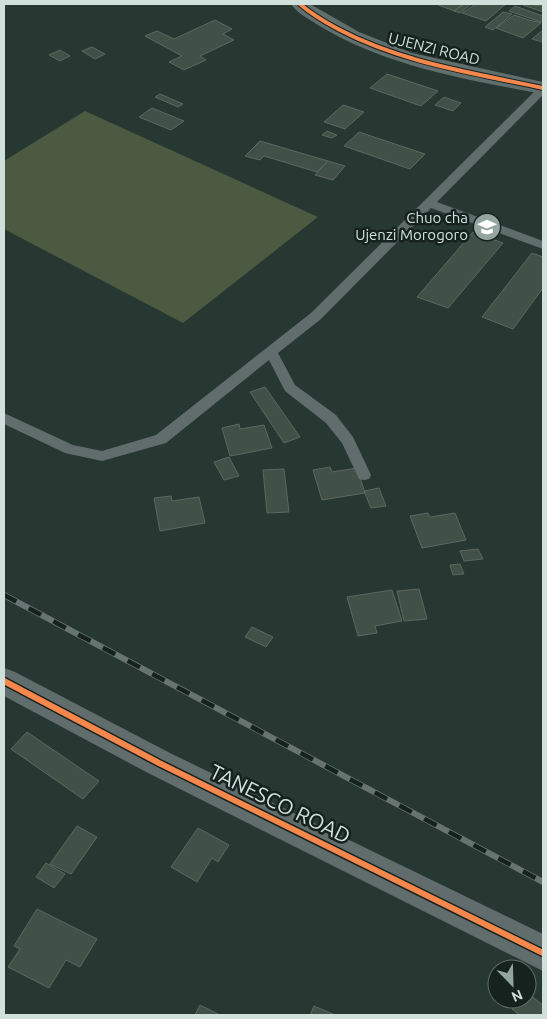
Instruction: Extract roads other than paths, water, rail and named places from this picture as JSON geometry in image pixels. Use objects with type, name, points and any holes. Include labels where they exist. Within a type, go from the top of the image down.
[{"type":"street","name":"UJENZI ROAD","points":[[300,4],[305,9],[344,32],[388,52],[543,89]]},
{"type":"street","name":"TANESCO ROAD","points":[[4,681],[159,763],[543,953]]},
{"type":"lane","points":[[4,418],[70,449],[102,456],[129,450],[161,439],[272,353],[316,316],[543,89]]},
{"type":"lane","points":[[429,203],[543,245]]},
{"type":"lane","points":[[272,353],[282,369],[290,388],[331,419],[348,441],[364,474]]},
{"type":"railway","points":[[4,595],[543,882]]},
{"type":"place","name":"Chuo cha Ujenzi Morogoro","points":[[487,227]]}]
